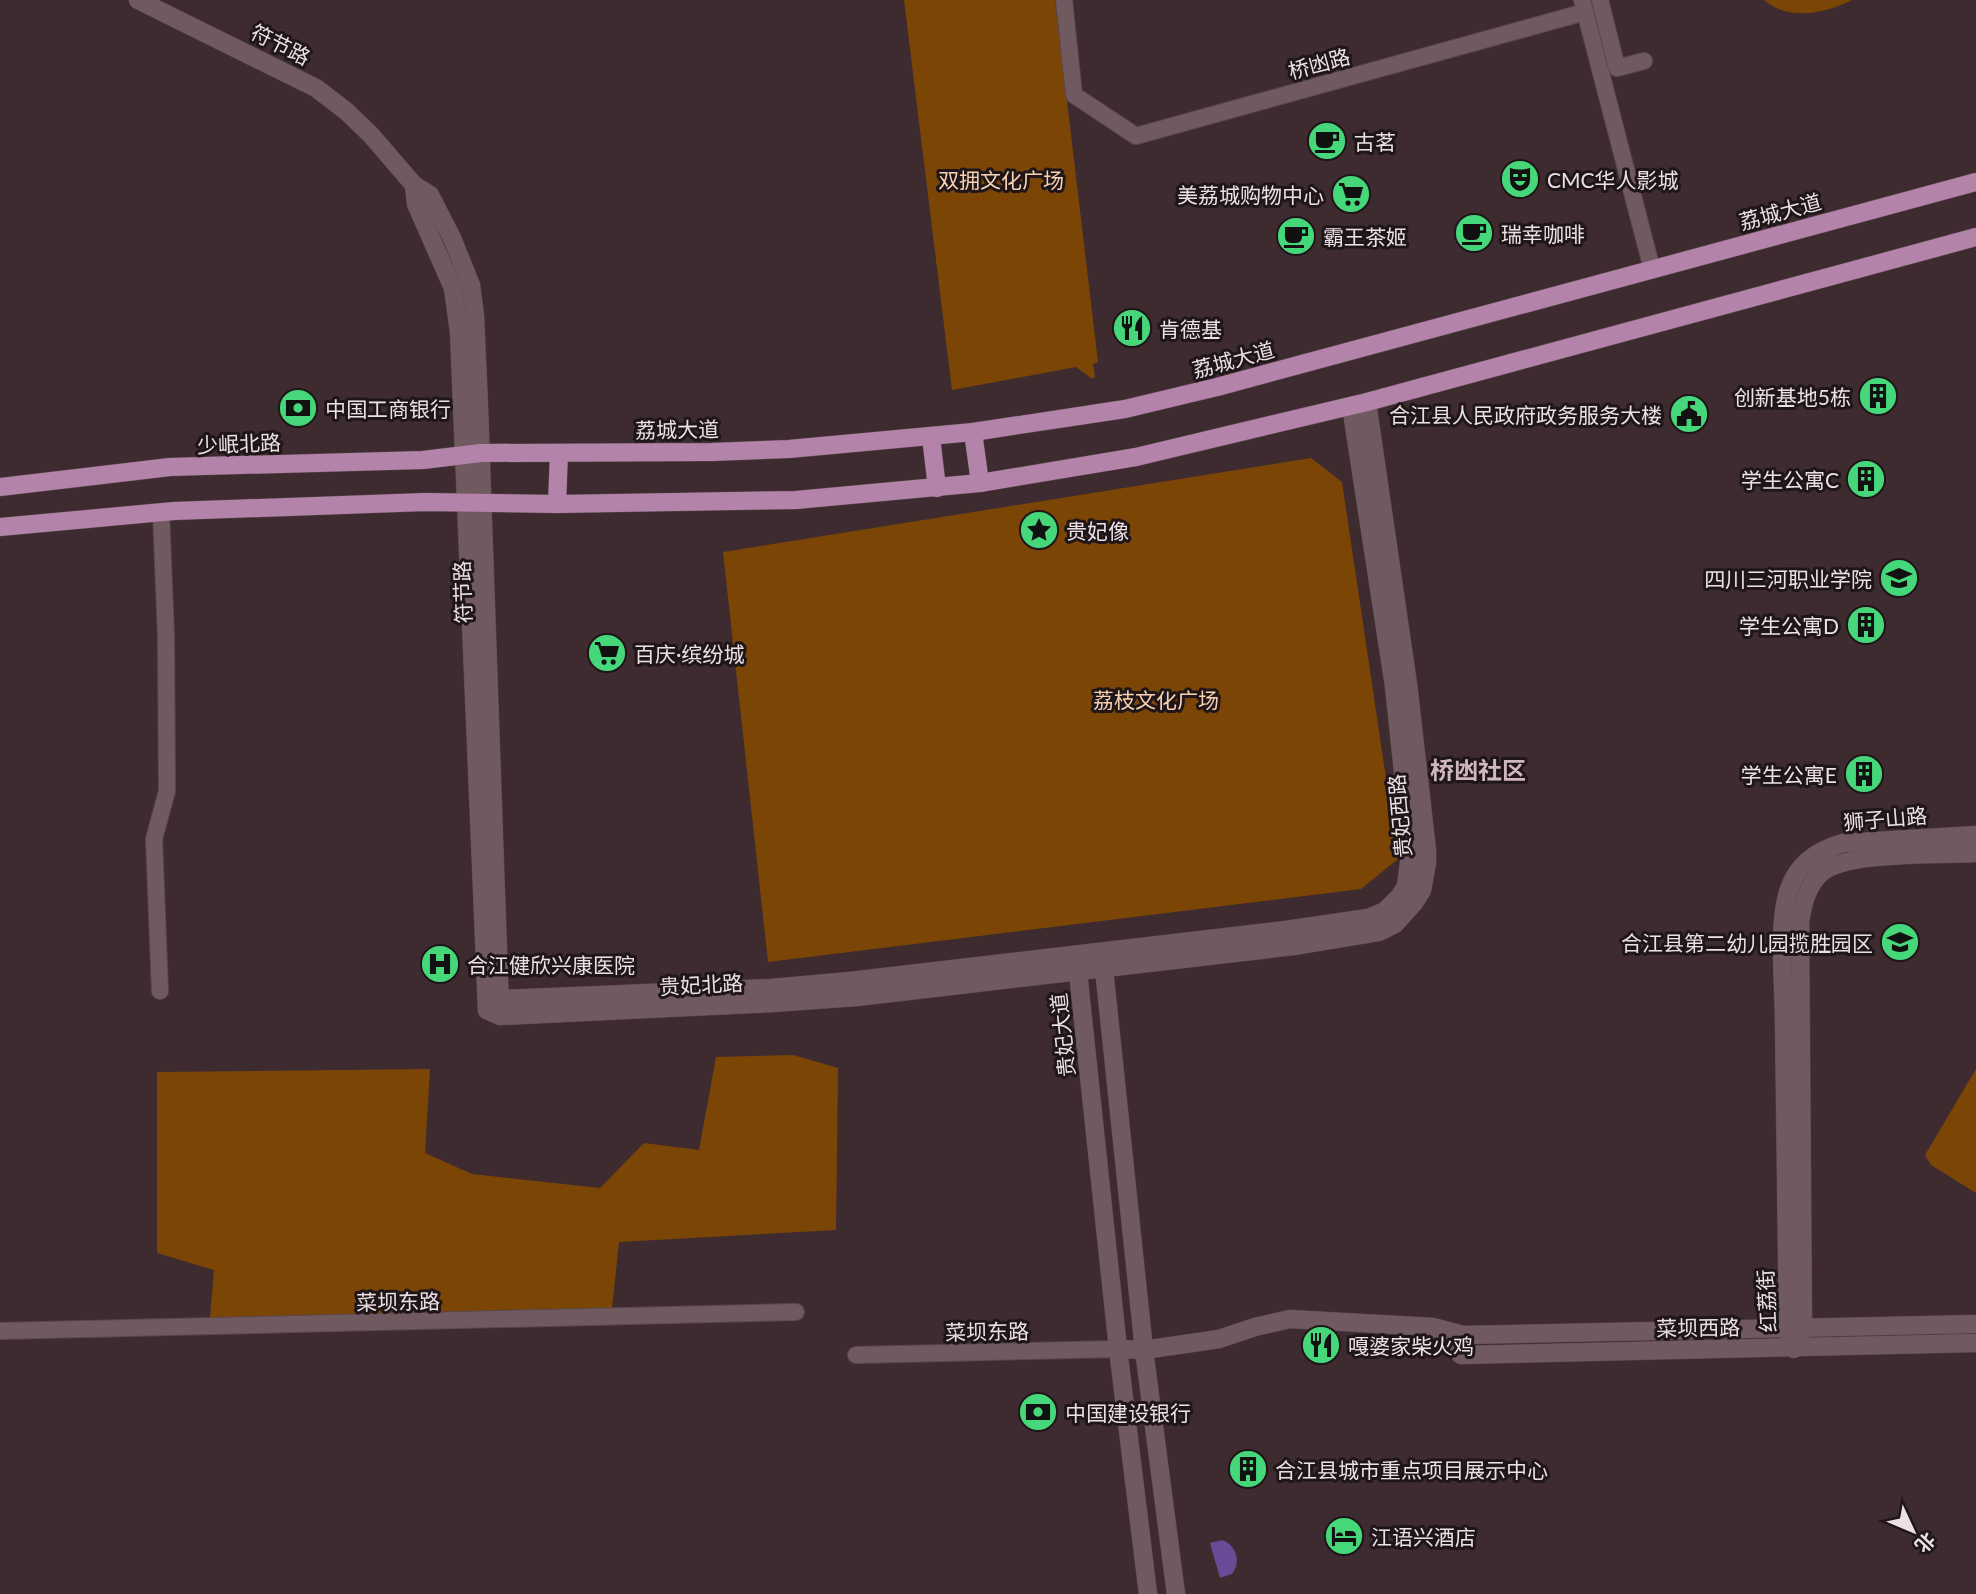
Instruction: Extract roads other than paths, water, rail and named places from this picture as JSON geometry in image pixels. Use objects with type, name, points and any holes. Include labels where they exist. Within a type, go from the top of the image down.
[{"type":"main road","name":"符节路","points":[[138,0],[316,88],[346,111],[371,135],[414,185],[429,195],[462,260],[471,285],[475,316],[473,503],[496,1008]]},
{"type":"main road","name":"荔城大道","points":[[472,454],[789,449],[973,432],[1125,409],[1217,387],[1976,182]]},
{"type":"main road","points":[[0,527],[161,512],[425,502],[557,504],[796,500],[980,483],[1136,457],[1359,404],[1976,237]]},
{"type":"main road","name":"贵妃西路","points":[[1090,954],[1368,918],[1385,911],[1406,886],[1411,848],[1359,404]]},
{"type":"main road","name":"贵妃西路","points":[[1104,969],[1294,946],[1379,932],[1405,915],[1422,890],[1427,850],[1408,684],[1359,404]]},
{"type":"main road","points":[[973,432],[980,483]]},
{"type":"main road","points":[[931,437],[937,488]]},
{"type":"main road","points":[[557,504],[559,453]]},
{"type":"main road","name":"少岷北路","points":[[0,487],[170,467],[423,460],[472,454]]},
{"type":"main road","name":"狮子山路","points":[[1810,871],[1824,848],[1843,843],[1976,835]]},
{"type":"main road","name":"狮子山路","points":[[1810,871],[1859,858],[1976,853]]},
{"type":"main road","name":"红荔街","points":[[1794,1349],[1783,922],[1785,902],[1795,875],[1810,871]]},
{"type":"main road","points":[[1090,954],[1104,969],[1144,1350],[1176,1594]]},
{"type":"main road","name":"贵妃大道","points":[[1090,954],[1078,972],[1118,1349],[1148,1594]]},
{"type":"main road","name":"贵妃北路","points":[[496,1008],[771,988],[1090,954]]},
{"type":"main road","name":"贵妃北路","points":[[496,1008],[845,998],[1104,969]]},
{"type":"main road","name":"菜坝西路","points":[[1118,1349],[1144,1350],[1219,1339],[1290,1319],[1433,1326],[1463,1335],[1795,1330],[1976,1324]]},
{"type":"main road","name":"菜坝西路","points":[[1433,1326],[1461,1354],[1794,1349],[1976,1343]]},
{"type":"street","name":"桥凼路","points":[[1064,0],[1074,95],[1136,136],[1584,6]]},
{"type":"street","points":[[1600,0],[1618,68],[1644,61]]},
{"type":"street","points":[[1584,6],[1651,270]]},
{"type":"street","points":[[160,990],[154,839],[167,790],[166,636],[161,512]]},
{"type":"street","name":"菜坝东路","points":[[0,1331],[796,1312]]},
{"type":"street","name":"菜坝东路","points":[[856,1355],[1118,1349]]},
{"type":"place","name":"古茗","points":[[1327,141]]},
{"type":"place","name":"CMC华人影城","points":[[1520,179]]},
{"type":"place","name":"美荔城购物中心","points":[[1351,194]]},
{"type":"place","name":"瑞幸咖啡","points":[[1474,233]]},
{"type":"place","name":"霸王茶姬","points":[[1296,236]]},
{"type":"place","name":"肯德基","points":[[1132,328]]},
{"type":"place","name":"创新基地5栋","points":[[1878,396]]},
{"type":"place","name":"中国工商银行","points":[[298,408]]},
{"type":"place","name":"合江县人民政府政务服务大楼","points":[[1689,414]]},
{"type":"place","name":"学生公寓C","points":[[1866,479]]},
{"type":"place","name":"贵妃像","points":[[1039,530]]},
{"type":"place","name":"四川三河职业学院","points":[[1899,578]]},
{"type":"place","name":"学生公寓D","points":[[1866,625]]},
{"type":"place","name":"百庆·缤纷城","points":[[607,653]]},
{"type":"place","name":"学生公寓E","points":[[1864,774]]},
{"type":"place","name":"合江县第二幼儿园揽胜园区","points":[[1900,942]]},
{"type":"place","name":"合江健欣兴康医院","points":[[440,964]]},
{"type":"place","name":"嘎婆家柴火鸡","points":[[1321,1345]]},
{"type":"place","name":"中国建设银行","points":[[1038,1412]]},
{"type":"place","name":"合江县城市重点项目展示中心","points":[[1248,1469]]},
{"type":"place","name":"江语兴酒店","points":[[1344,1536]]},
{"type":"district","name":"桥凼社区","points":[[1478,769]]},
{"type":"park label","name":"双拥文化广场","points":[[1001,179]]},
{"type":"park label","name":"荔枝文化广场","points":[[1156,699]]}]
